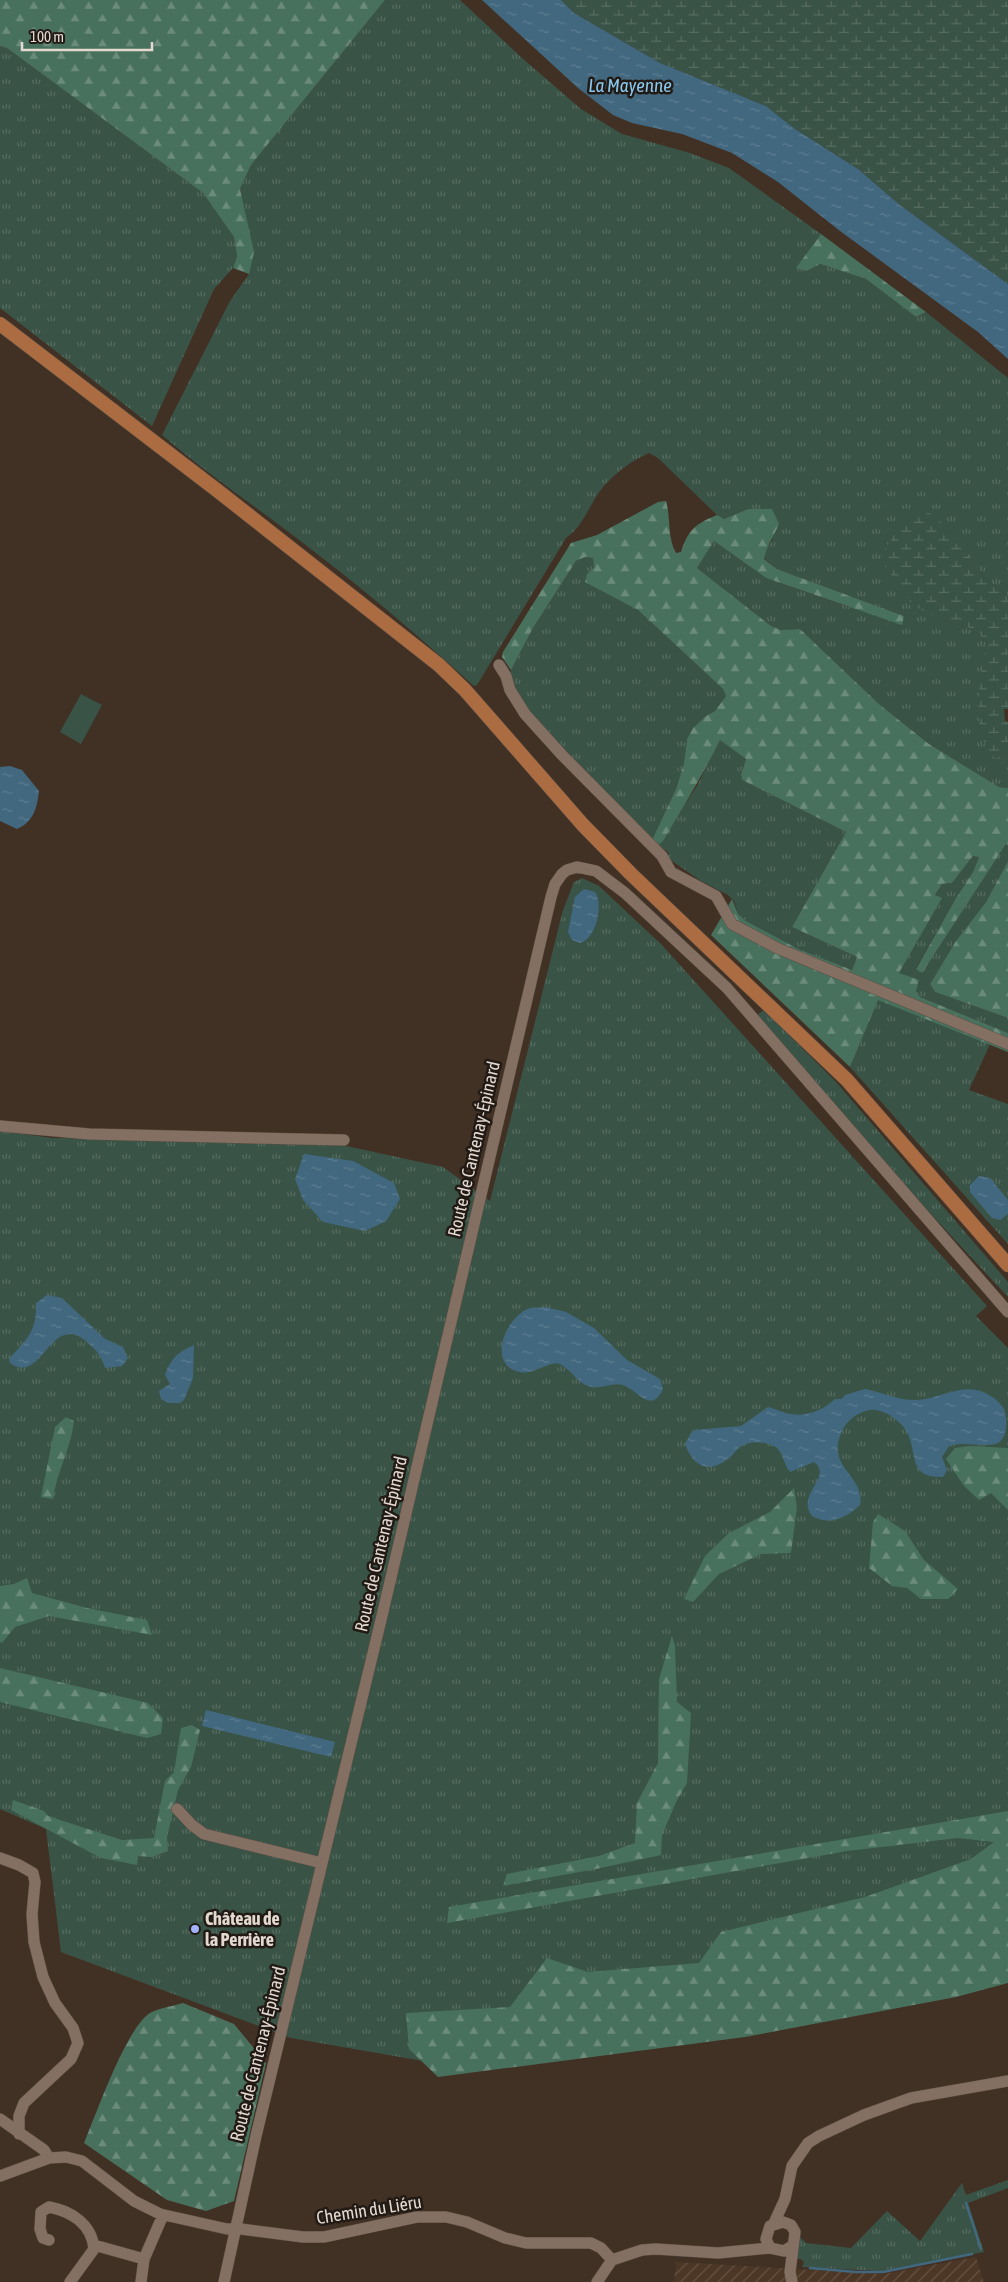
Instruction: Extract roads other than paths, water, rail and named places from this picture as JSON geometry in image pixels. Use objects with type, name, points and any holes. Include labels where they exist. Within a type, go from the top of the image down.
[{"type":"main road","points":[[0,324],[226,497],[439,665],[465,690],[597,839],[847,1080],[1008,1265]]},
{"type":"street","points":[[499,666],[506,676],[510,690],[525,714],[562,755],[662,856],[670,872],[716,896],[732,924],[777,948],[1008,1044]]},
{"type":"street","name":"Route de Cantenay-Épinard","points":[[224,2282],[551,897],[555,884],[567,870],[578,867],[596,871],[624,893],[727,988],[1008,1312]]},
{"type":"street","points":[[0,1126],[89,1134],[344,1140]]},
{"type":"street","points":[[177,1809],[192,1825],[204,1834],[322,1863]]},
{"type":"street","points":[[0,1858],[33,1873],[32,1914],[34,1942],[43,1976],[55,2003],[73,2028],[78,2043],[72,2058],[24,2103],[19,2116],[19,2134]]},
{"type":"street","points":[[737,2250],[766,2234],[774,2223],[785,2199],[790,2171],[794,2161],[808,2143],[819,2136],[864,2115],[911,2098],[1008,2081]]},
{"type":"street","points":[[0,2119],[44,2150],[49,2158],[0,2176]]},
{"type":"street","name":"Chemin du Liéru","points":[[49,2158],[66,2157],[82,2161],[134,2201],[163,2215],[235,2229],[303,2237],[324,2237],[417,2216],[446,2217],[467,2222],[505,2238],[526,2243],[591,2243],[601,2248],[612,2260]]},
{"type":"street","points":[[785,2199],[790,2225],[796,2236],[792,2246],[791,2277]]},
{"type":"street","points":[[49,2240],[43,2238],[40,2229],[41,2212],[49,2207],[66,2210],[76,2217],[86,2229],[94,2249],[70,2282]]},
{"type":"street","points":[[141,2282],[144,2259],[163,2215]]},
{"type":"street","points":[[774,2223],[783,2222],[790,2225]]},
{"type":"street","points":[[766,2234],[772,2249],[791,2277]]},
{"type":"street","points":[[94,2245],[144,2259]]},
{"type":"street","points":[[597,2282],[612,2260],[642,2250],[656,2249],[718,2253],[737,2250],[772,2249],[784,2251],[792,2246]]},
{"type":"water","name":"La Mayenne","points":[[482,0],[561,0],[574,13],[660,63],[766,106],[795,129],[858,169],[900,205],[1008,284],[1008,359],[978,332],[840,231],[778,182],[732,153],[682,134],[632,123],[613,115],[578,88]]},
{"type":"water","points":[[10,766],[22,770],[39,791],[34,813],[23,826],[17,829],[0,821],[0,767]]},
{"type":"water","points":[[584,889],[595,892],[599,904],[597,921],[594,928],[586,940],[580,943],[572,940],[568,932],[575,897]]},
{"type":"water","points":[[304,1154],[353,1161],[394,1183],[400,1199],[386,1221],[365,1231],[323,1222],[303,1200],[295,1179]]},
{"type":"water","points":[[979,1176],[990,1178],[1008,1200],[1008,1214],[1000,1220],[992,1218],[970,1192],[970,1185]]},
{"type":"water","points":[[47,1295],[62,1298],[105,1339],[123,1347],[128,1358],[122,1366],[105,1368],[96,1351],[88,1343],[75,1335],[65,1335],[55,1340],[30,1365],[21,1368],[10,1363],[9,1359],[26,1340],[33,1328],[36,1303]]},
{"type":"water","points":[[545,1307],[566,1312],[594,1328],[627,1360],[660,1379],[663,1389],[658,1396],[654,1400],[644,1399],[629,1388],[619,1384],[597,1387],[588,1386],[557,1363],[524,1373],[509,1367],[503,1360],[502,1350],[507,1330],[521,1313],[530,1308]]},
{"type":"water","points":[[194,1345],[193,1378],[184,1400],[180,1403],[168,1403],[161,1399],[159,1391],[170,1384],[165,1375],[176,1356]]},
{"type":"water","points":[[865,1389],[910,1400],[924,1399],[968,1389],[980,1391],[995,1399],[1004,1409],[1006,1418],[1005,1434],[995,1444],[949,1446],[942,1457],[947,1470],[943,1477],[932,1476],[919,1469],[907,1432],[900,1423],[880,1411],[869,1410],[862,1412],[851,1419],[844,1427],[839,1441],[838,1452],[841,1462],[857,1486],[860,1494],[860,1505],[849,1514],[831,1520],[812,1516],[808,1508],[810,1493],[820,1474],[819,1468],[814,1462],[790,1472],[777,1448],[769,1444],[753,1442],[740,1447],[721,1463],[708,1467],[702,1466],[692,1458],[685,1444],[691,1433],[695,1430],[741,1426],[768,1407],[797,1415],[809,1413],[820,1409],[835,1399],[842,1399],[845,1395]]},
{"type":"water","points":[[206,1710],[335,1742],[331,1757],[202,1726]]},
{"type":"waterway","points":[[966,2203],[981,2249]]},
{"type":"waterway","points":[[810,2268],[883,2272],[972,2254]]},
{"type":"place","name":"Château de la Perrière","points":[[195,1929]]}]
